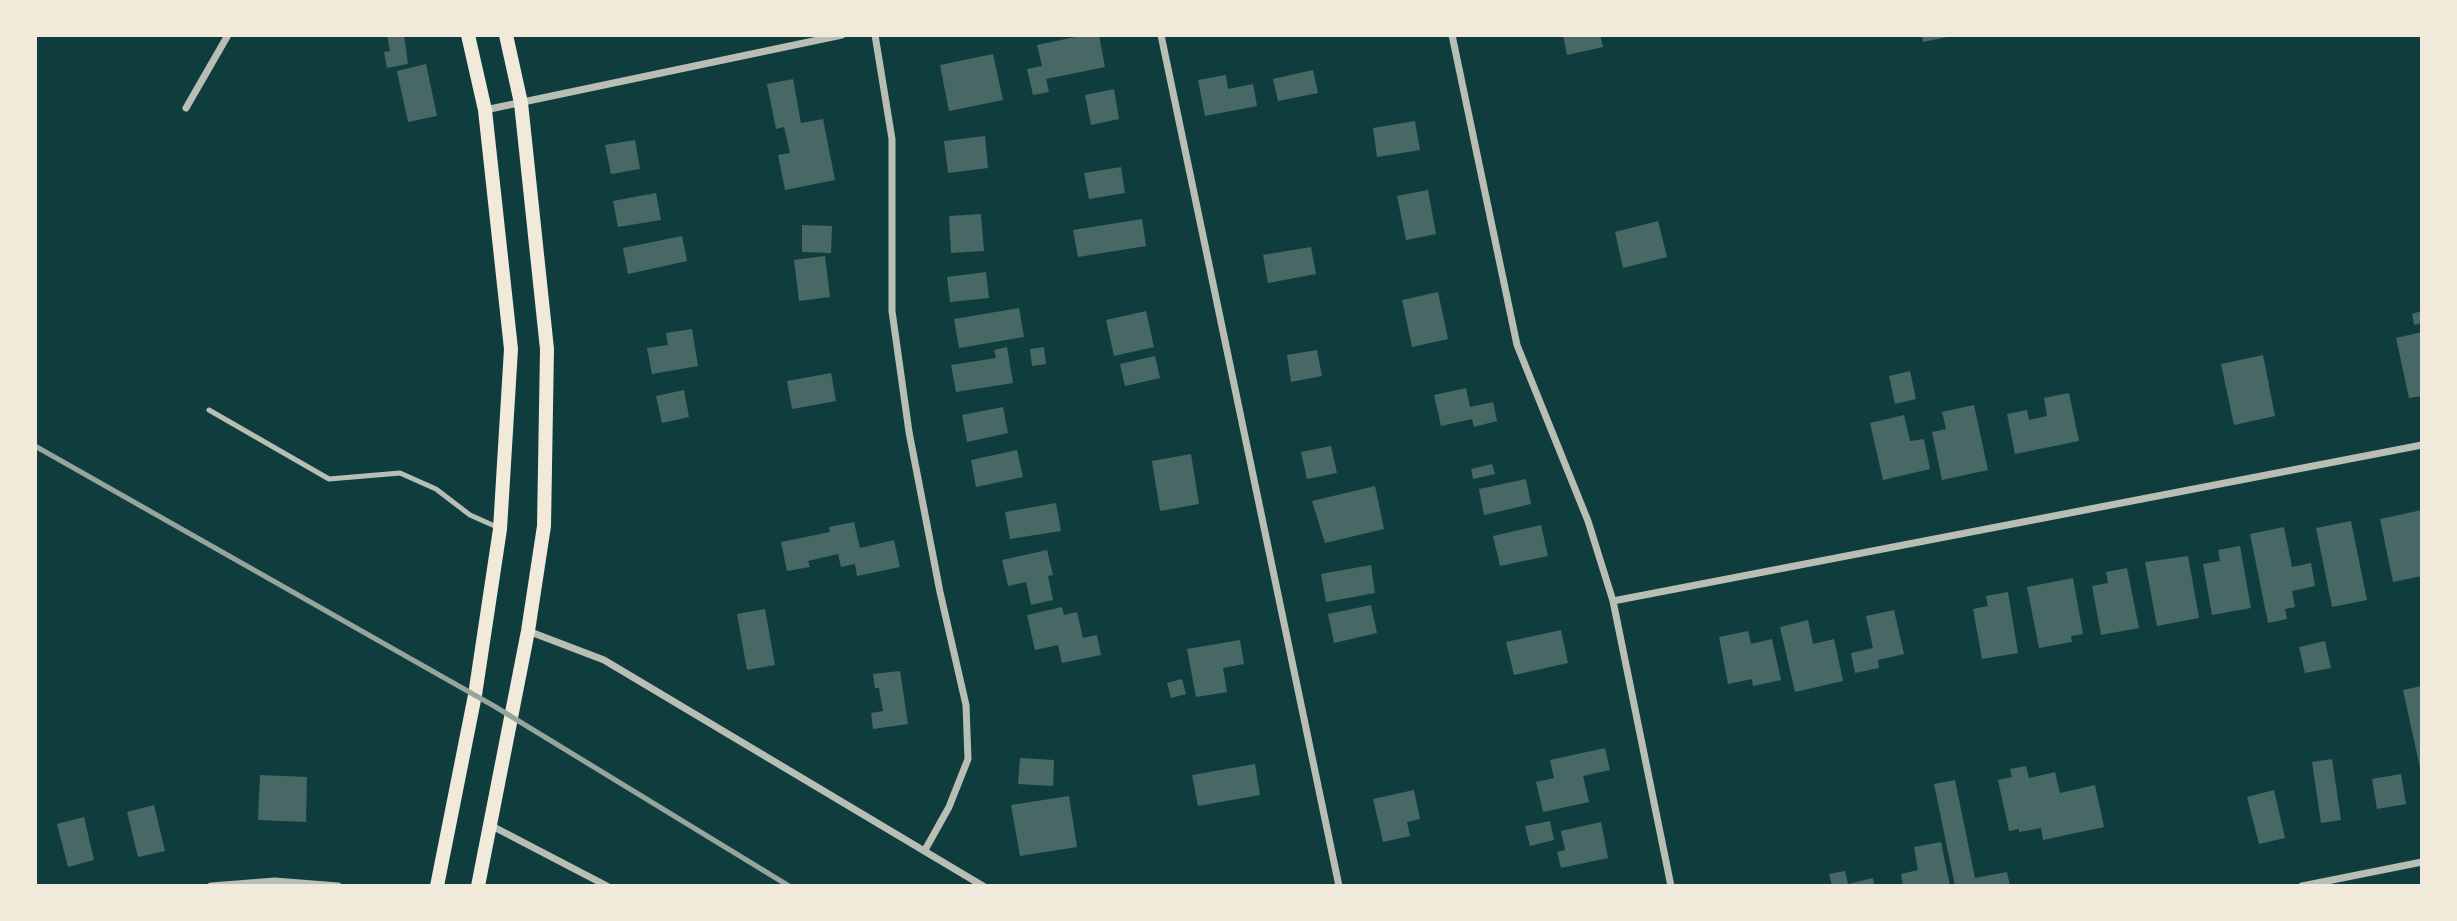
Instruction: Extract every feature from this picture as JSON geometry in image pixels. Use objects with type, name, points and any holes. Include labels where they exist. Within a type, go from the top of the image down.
[{"type":"main road","points":[[437,886],[475,695],[500,528],[511,349],[485,110],[468,35]]},
{"type":"main road","points":[[478,886],[528,631],[544,526],[547,349],[521,103],[506,35]]},
{"type":"street","points":[[186,108],[228,35]]},
{"type":"street","points":[[485,110],[842,35]]},
{"type":"street","points":[[875,35],[892,138],[894,325],[909,432],[940,592],[967,705],[968,759],[949,807],[925,850]]},
{"type":"street","points":[[1161,35],[1339,886]]},
{"type":"street","points":[[1452,35],[1517,345],[1588,521],[1613,601],[1671,886]]},
{"type":"street","points":[[1613,601],[2422,445]]},
{"type":"street","points":[[528,631],[604,660],[983,886]]},
{"type":"street","points":[[490,825],[607,886]]},
{"type":"street","points":[[2302,886],[2422,862]]},
{"type":"street","points":[[211,886],[275,881],[338,886]]},
{"type":"lane","points":[[209,410],[329,480],[400,473],[436,489],[470,515],[500,528]]},
{"type":"building","points":[[387,35],[404,35],[408,64],[387,68],[384,52],[390,51]]},
{"type":"building","points":[[1085,35],[1099,35],[1105,67],[1046,79],[1049,92],[1033,95],[1027,69],[1042,66],[1037,45]]},
{"type":"building","points":[[1563,35],[1600,35],[1603,47],[1567,55]]},
{"type":"building","points":[[1922,35],[1952,35],[1952,36],[1923,42]]},
{"type":"building","points":[[993,54],[1003,100],[949,111],[940,65]]},
{"type":"building","points":[[426,64],[437,116],[408,122],[397,71]]},
{"type":"building","points":[[1313,70],[1318,93],[1278,101],[1273,79]]},
{"type":"building","points":[[1226,75],[1228,89],[1253,84],[1257,106],[1205,116],[1198,80]]},
{"type":"building","points":[[793,79],[801,123],[823,119],[835,180],[785,190],[778,155],[790,153],[784,127],[776,129],[767,84]]},
{"type":"building","points":[[1114,89],[1119,119],[1091,125],[1085,95]]},
{"type":"building","points":[[1415,121],[1420,150],[1377,157],[1373,128]]},
{"type":"building","points":[[985,136],[988,168],[948,173],[944,141]]},
{"type":"building","points":[[635,140],[640,169],[611,174],[605,145]]},
{"type":"building","points":[[1121,167],[1125,193],[1089,199],[1084,173]]},
{"type":"building","points":[[1428,190],[1436,234],[1406,240],[1397,196]]},
{"type":"building","points":[[656,193],[661,220],[618,227],[613,201]]},
{"type":"building","points":[[981,214],[984,251],[951,253],[949,216]]},
{"type":"building","points":[[1142,219],[1146,246],[1078,257],[1073,230]]},
{"type":"building","points":[[1658,221],[1667,257],[1623,268],[1615,232]]},
{"type":"building","points":[[802,225],[832,226],[831,253],[802,252]]},
{"type":"building","points":[[682,236],[687,261],[628,274],[623,248]]},
{"type":"building","points":[[1311,247],[1316,274],[1268,283],[1263,255]]},
{"type":"building","points":[[825,256],[830,297],[799,301],[794,260]]},
{"type":"building","points":[[986,272],[989,298],[950,302],[947,277]]},
{"type":"building","points":[[1438,292],[1448,339],[1412,347],[1402,300]]},
{"type":"building","points":[[1019,308],[1024,337],[959,348],[954,319]]},
{"type":"building","points":[[1146,311],[1154,347],[1114,356],[1106,320]]},
{"type":"building","points":[[2422,311],[2422,323],[2414,325],[2412,314]]},
{"type":"building","points":[[692,329],[698,366],[652,374],[647,348],[668,345],[666,333]]},
{"type":"building","points":[[2422,332],[2422,396],[2409,398],[2396,338]]},
{"type":"building","points":[[1007,347],[1013,383],[956,392],[951,365],[996,358],[994,350]]},
{"type":"building","points":[[1044,347],[1046,364],[1032,366],[1030,349]]},
{"type":"building","points":[[1317,350],[1322,376],[1291,382],[1287,355]]},
{"type":"building","points":[[2263,355],[2275,416],[2234,425],[2221,364]]},
{"type":"building","points":[[1155,356],[1160,378],[1125,386],[1120,364]]},
{"type":"building","points":[[1910,371],[1916,399],[1895,404],[1889,376]]},
{"type":"building","points":[[831,373],[836,401],[792,409],[787,381]]},
{"type":"building","points":[[1466,388],[1470,407],[1493,402],[1497,421],[1474,427],[1472,419],[1441,426],[1434,395]]},
{"type":"building","points":[[684,390],[689,417],[662,423],[656,396]]},
{"type":"building","points":[[2069,393],[2079,441],[2015,454],[2007,414],[2027,410],[2029,420],[2047,416],[2044,398]]},
{"type":"building","points":[[1974,405],[1988,470],[1942,480],[1932,432],[1946,429],[1942,412]]},
{"type":"building","points":[[1003,407],[1008,433],[967,442],[962,415]]},
{"type":"building","points":[[1904,415],[1910,441],[1924,439],[1930,469],[1883,480],[1870,423]]},
{"type":"building","points":[[1331,446],[1337,473],[1307,479],[1301,452]]},
{"type":"building","points":[[1017,450],[1023,477],[976,487],[971,460]]},
{"type":"building","points":[[1191,454],[1199,504],[1160,511],[1152,461]]},
{"type":"building","points":[[1492,464],[1495,474],[1473,479],[1471,469]]},
{"type":"building","points":[[1526,479],[1531,504],[1484,515],[1479,489]]},
{"type":"building","points":[[1375,486],[1384,529],[1325,543],[1312,501]]},
{"type":"building","points":[[1056,503],[1061,531],[1010,539],[1005,512]]},
{"type":"building","points":[[2422,510],[2422,576],[2393,582],[2380,519]]},
{"type":"building","points":[[2351,521],[2367,600],[2332,607],[2316,528]]},
{"type":"building","points":[[854,522],[860,548],[894,540],[900,567],[857,576],[855,564],[841,567],[838,554],[808,561],[810,567],[787,571],[781,542],[830,532],[829,527]]},
{"type":"building","points":[[1541,525],[1548,556],[1500,566],[1493,536]]},
{"type":"building","points":[[2284,527],[2292,567],[2311,563],[2315,586],[2292,591],[2295,607],[2285,609],[2287,619],[2268,623],[2250,534]]},
{"type":"building","points":[[2240,546],[2251,608],[2212,615],[2203,564],[2220,561],[2218,550]]},
{"type":"building","points":[[1047,550],[1053,575],[1048,576],[1053,600],[1031,605],[1026,582],[1008,586],[1002,560]]},
{"type":"building","points":[[2188,556],[2199,618],[2157,626],[2145,562]]},
{"type":"building","points":[[1371,565],[1375,593],[1326,602],[1321,574]]},
{"type":"building","points":[[2127,568],[2139,628],[2101,635],[2092,586],[2108,583],[2106,572]]},
{"type":"building","points":[[2073,578],[2083,634],[2071,636],[2072,642],[2039,648],[2027,587]]},
{"type":"building","points":[[2008,592],[2018,653],[1982,659],[1973,609],[1988,606],[1986,596]]},
{"type":"building","points":[[1371,605],[1377,633],[1334,643],[1328,614]]},
{"type":"building","points":[[1062,607],[1064,615],[1077,612],[1083,638],[1097,635],[1101,655],[1062,663],[1058,645],[1035,650],[1027,615]]},
{"type":"building","points":[[765,609],[775,665],[747,670],[737,614]]},
{"type":"building","points":[[1894,610],[1904,654],[1878,660],[1879,668],[1855,673],[1851,653],[1873,648],[1866,616]]},
{"type":"building","points":[[1808,620],[1813,644],[1834,639],[1843,681],[1795,692],[1780,627]]},
{"type":"building","points":[[1561,630],[1568,663],[1514,675],[1506,642]]},
{"type":"building","points":[[1748,631],[1751,644],[1772,639],[1781,680],[1753,686],[1752,679],[1728,684],[1719,637]]},
{"type":"building","points":[[1240,640],[1244,664],[1223,668],[1227,692],[1196,697],[1187,649]]},
{"type":"building","points":[[2325,641],[2331,668],[2305,673],[2299,647]]},
{"type":"building","points":[[900,671],[908,724],[873,729],[871,713],[883,711],[879,688],[875,688],[873,674]]},
{"type":"building","points":[[1182,679],[1186,694],[1171,698],[1167,683]]},
{"type":"building","points":[[2422,686],[2422,772],[2421,772],[2403,690]]},
{"type":"building","points":[[1605,748],[1610,770],[1583,776],[1589,802],[1543,812],[1536,782],[1554,778],[1550,760]]},
{"type":"building","points":[[1020,758],[1054,760],[1053,786],[1018,784]]},
{"type":"building","points":[[2332,759],[2341,820],[2321,823],[2312,762]]},
{"type":"building","points":[[1255,764],[1260,795],[1198,806],[1192,775]]},
{"type":"building","points":[[2026,766],[2029,778],[2055,772],[2060,793],[2095,785],[2104,827],[2043,840],[2041,828],[2009,831],[1998,780],[2012,777],[2010,769]]},
{"type":"building","points":[[2401,774],[2406,804],[2377,809],[2372,779]]},
{"type":"building","points":[[260,775],[307,777],[306,822],[258,820]]},
{"type":"building","points":[[1955,780],[1975,878],[2007,872],[2010,886],[1955,886],[1934,784]]},
{"type":"building","points":[[1414,790],[1420,819],[1407,822],[1410,836],[1383,842],[1373,799]]},
{"type":"building","points":[[2274,790],[2285,838],[2259,844],[2247,797]]},
{"type":"building","points":[[1069,796],[1077,847],[1020,856],[1011,805]]},
{"type":"building","points":[[154,805],[165,851],[138,857],[127,812]]},
{"type":"building","points":[[84,817],[94,860],[68,867],[57,824]]},
{"type":"building","points":[[1550,821],[1554,840],[1530,846],[1525,826]]},
{"type":"building","points":[[1601,822],[1608,858],[1561,868],[1557,852],[1565,850],[1561,831]]},
{"type":"building","points":[[1941,842],[1950,886],[1903,886],[1901,874],[1918,870],[1914,847]]},
{"type":"building","points":[[1845,871],[1848,884],[1873,878],[1874,886],[1832,886],[1829,874]]},
{"type":"railway","points":[[35,446],[494,706],[789,886]]}]
